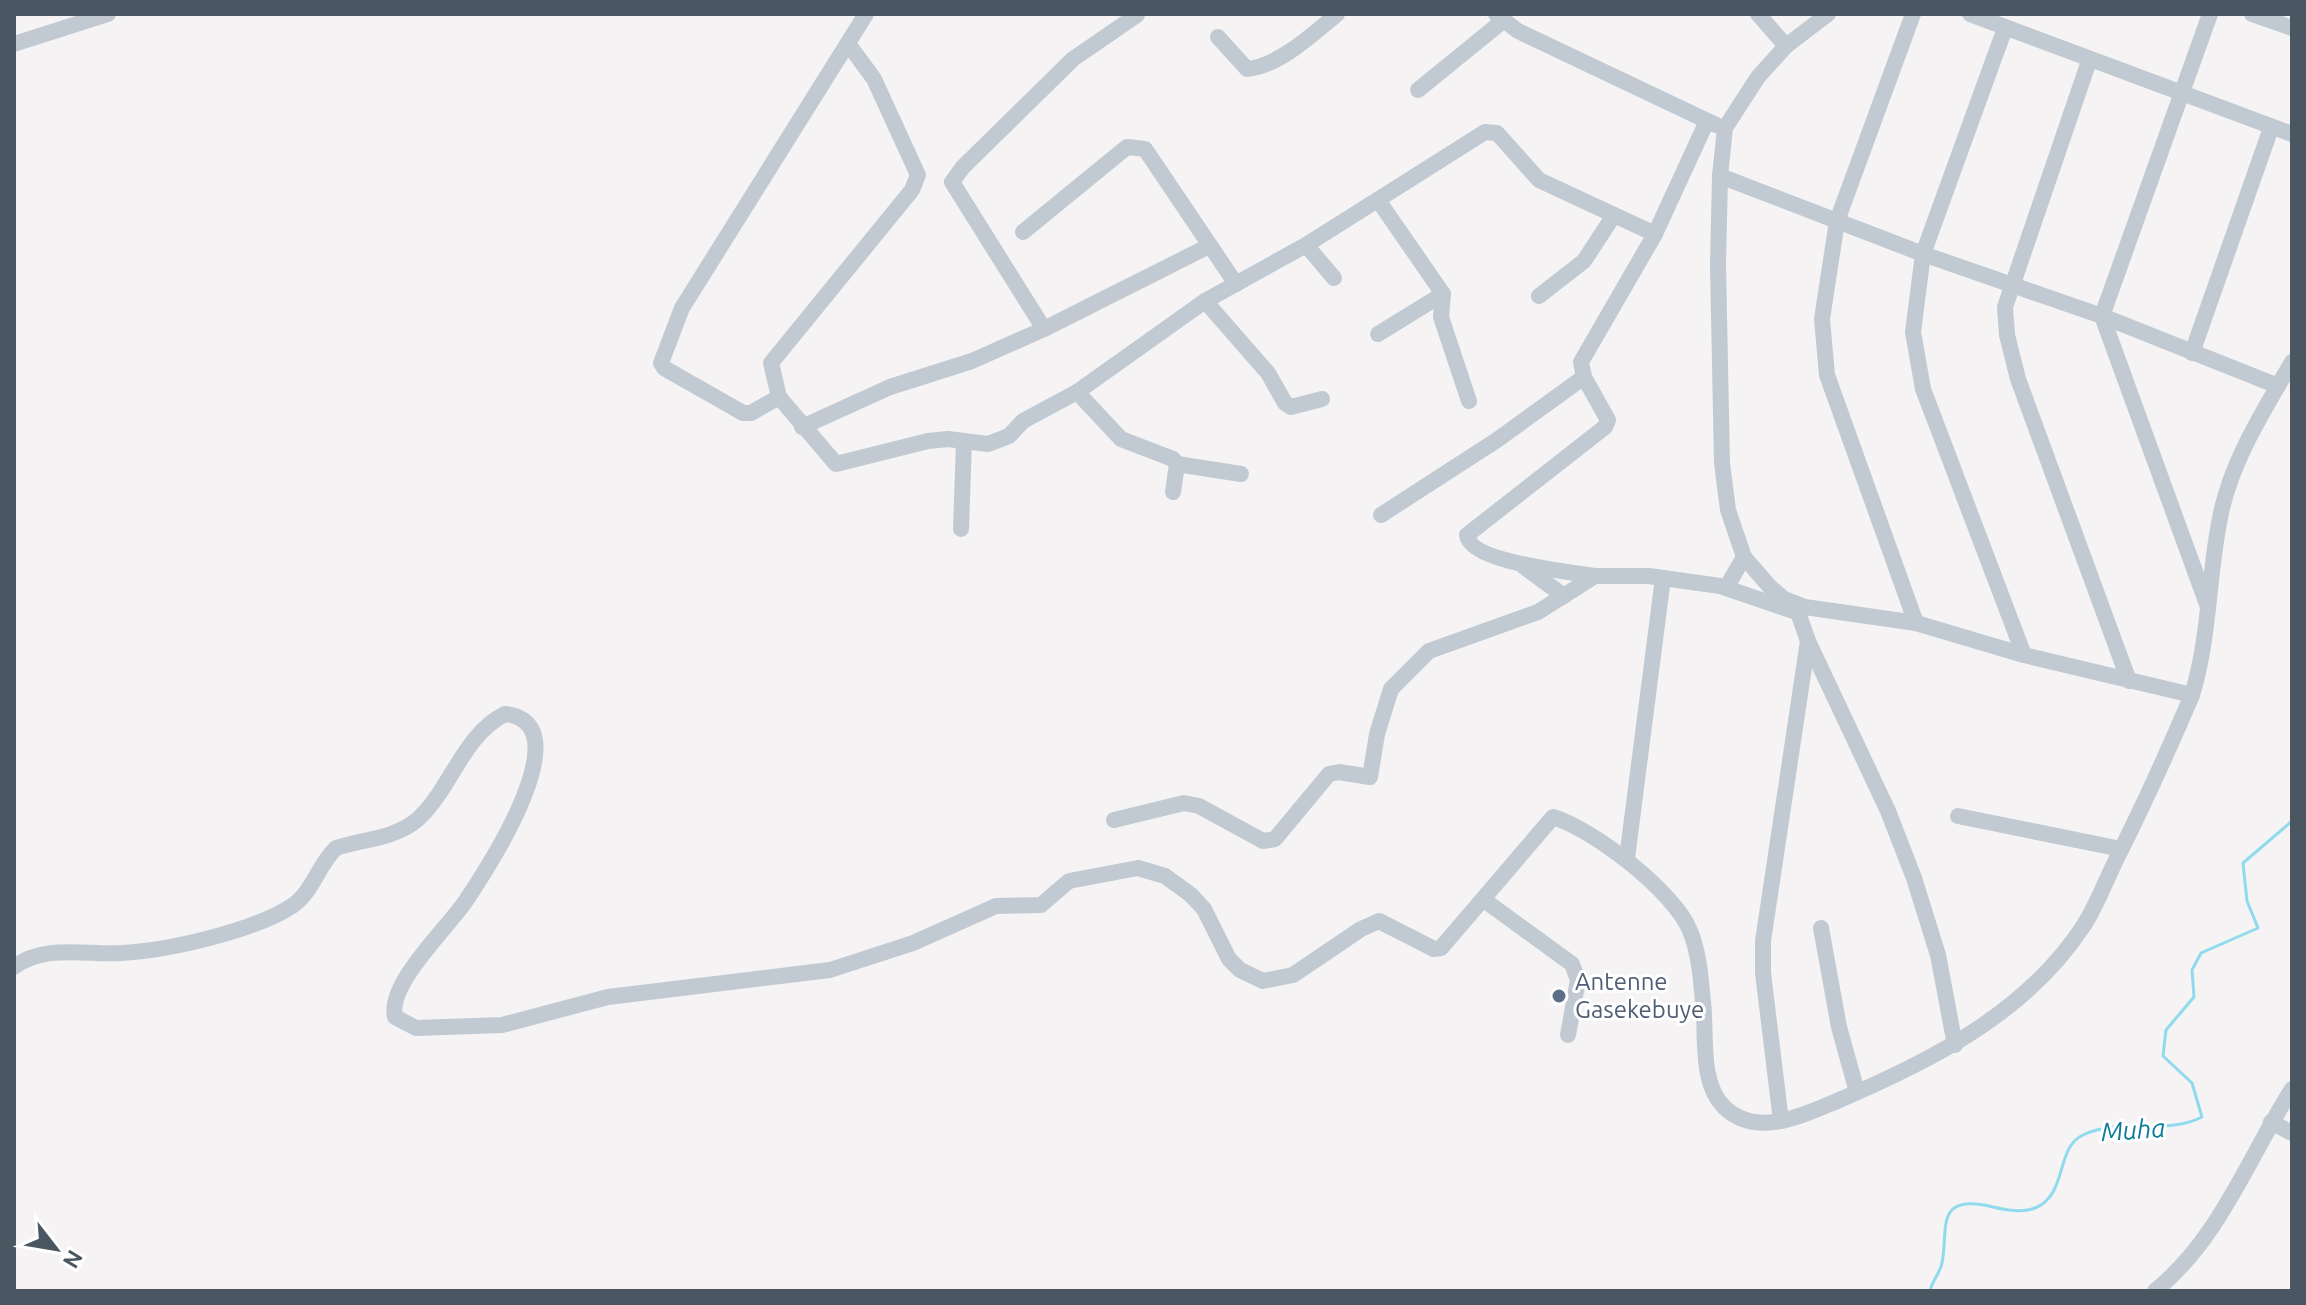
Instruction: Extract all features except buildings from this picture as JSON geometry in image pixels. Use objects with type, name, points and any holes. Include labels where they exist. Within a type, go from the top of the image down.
[{"type":"street","points":[[14,44],[108,14]]},
{"type":"street","points":[[779,397],[751,413],[743,413],[664,368],[661,363],[682,308],[866,14]]},
{"type":"street","points":[[1218,37],[1247,69],[1258,68],[1309,38],[1337,14]]},
{"type":"street","points":[[1758,14],[1786,46]]},
{"type":"street","points":[[1828,14],[1786,46],[1758,77],[1725,128],[1720,176],[1722,463],[1728,510],[1749,564],[1797,608],[1808,641],[1906,855],[1938,955],[1955,1045]]},
{"type":"street","points":[[1913,14],[1837,221],[1822,319],[1827,375],[1916,623]]},
{"type":"street","points":[[1970,14],[2089,61],[2292,134]]},
{"type":"street","points":[[2210,14],[2102,316],[2210,611]]},
{"type":"street","points":[[2252,14],[2292,28]]},
{"type":"street","points":[[1044,329],[952,182],[963,167],[1073,59],[1137,15]]},
{"type":"street","points":[[1418,90],[1500,17],[1518,31],[1725,128]]},
{"type":"street","points":[[2005,28],[1923,254],[1913,332],[1916,362],[2024,655]]},
{"type":"street","points":[[849,45],[874,79],[918,175],[912,190],[774,355],[770,371],[779,397],[836,464],[928,441],[988,444],[1009,436],[1023,421],[1077,392],[1205,301],[1306,245],[1490,130],[1539,180],[1655,234]]},
{"type":"street","points":[[2089,61],[2005,307],[2007,335],[2018,379],[2129,681]]},
{"type":"street","points":[[1707,121],[1655,234],[1581,362],[1584,377],[1608,420],[1605,427],[1467,535],[1469,544],[1476,550],[1518,563],[1595,576],[1663,578],[1734,590],[1797,608],[1916,623],[2024,655],[2192,695]]},
{"type":"street","points":[[2192,353],[2271,128]]},
{"type":"street","points":[[1023,232],[1127,147],[1137,146],[1145,149],[1236,284]]},
{"type":"street","points":[[1720,176],[1923,254],[2102,316],[2278,386]]},
{"type":"street","points":[[1378,200],[1443,294],[1441,317],[1469,401]]},
{"type":"street","points":[[1539,296],[1584,261],[1614,215]]},
{"type":"street","points":[[1306,245],[1334,278]]},
{"type":"street","points":[[802,427],[890,387],[972,361],[1044,329],[1209,246]]},
{"type":"street","points":[[1378,334],[1443,294]]},
{"type":"street","points":[[1205,301],[1268,373],[1285,403],[1291,407],[1322,399]]},
{"type":"street","points":[[14,967],[24,960],[53,953],[148,951],[244,928],[292,906],[309,888],[336,848],[396,832],[417,820],[460,759],[497,718],[505,714],[527,724],[534,733],[535,770],[478,882],[417,964],[397,997],[395,1017],[406,1025],[416,1028],[502,1025],[608,997],[830,970],[913,943],[996,906],[1041,905],[1069,881],[1126,869],[1152,870],[1191,895],[1204,909],[1229,959],[1240,970],[1263,981],[1293,975],[1361,929],[1379,921],[1437,949],[1484,900],[1553,817],[1627,858],[1690,930],[1703,1001],[1709,1074],[1718,1100],[1747,1122],[1758,1125],[1781,1121],[1857,1092],[1955,1045],[2022,993],[2085,923],[2192,695],[2202,662],[2220,518],[2229,485],[2292,362]]},
{"type":"street","points":[[1381,515],[1497,440],[1584,377]]},
{"type":"street","points":[[1077,392],[1121,439],[1173,459],[1177,464],[1241,474]]},
{"type":"street","points":[[961,529],[964,441]]},
{"type":"street","points":[[1173,492],[1177,464]]},
{"type":"street","points":[[1518,563],[1564,596]]},
{"type":"street","points":[[1734,590],[1749,564]]},
{"type":"street","points":[[1114,820],[1184,803],[1199,806],[1263,841],[1275,839],[1329,774],[1339,772],[1370,777],[1377,734],[1391,689],[1429,651],[1538,612],[1595,576]]},
{"type":"street","points":[[1627,858],[1663,578]]},
{"type":"street","points":[[1781,1121],[1763,973],[1763,941],[1808,641]]},
{"type":"street","points":[[1958,816],[2121,849]]},
{"type":"street","points":[[1484,900],[1572,964],[1578,980],[1568,1035]]},
{"type":"street","points":[[1821,928],[1839,1027],[1857,1092]]},
{"type":"street","points":[[2155,1291],[2184,1266],[2203,1242],[2292,1089]]},
{"type":"street","points":[[2271,1122],[2292,1133]]},
{"type":"waterway","name":"Muha","points":[[1930,1291],[1942,1263],[1945,1227],[1952,1209],[1974,1204],[2014,1210],[2035,1208],[2052,1193],[2068,1150],[2083,1135],[2112,1127],[2173,1125],[2202,1117],[2192,1083],[2163,1056],[2166,1030],[2194,997],[2192,970],[2201,953],[2258,928],[2247,901],[2243,863],[2292,821]]},
{"type":"place","name":"Antenne Gasekebuye","points":[[1559,996]]}]
